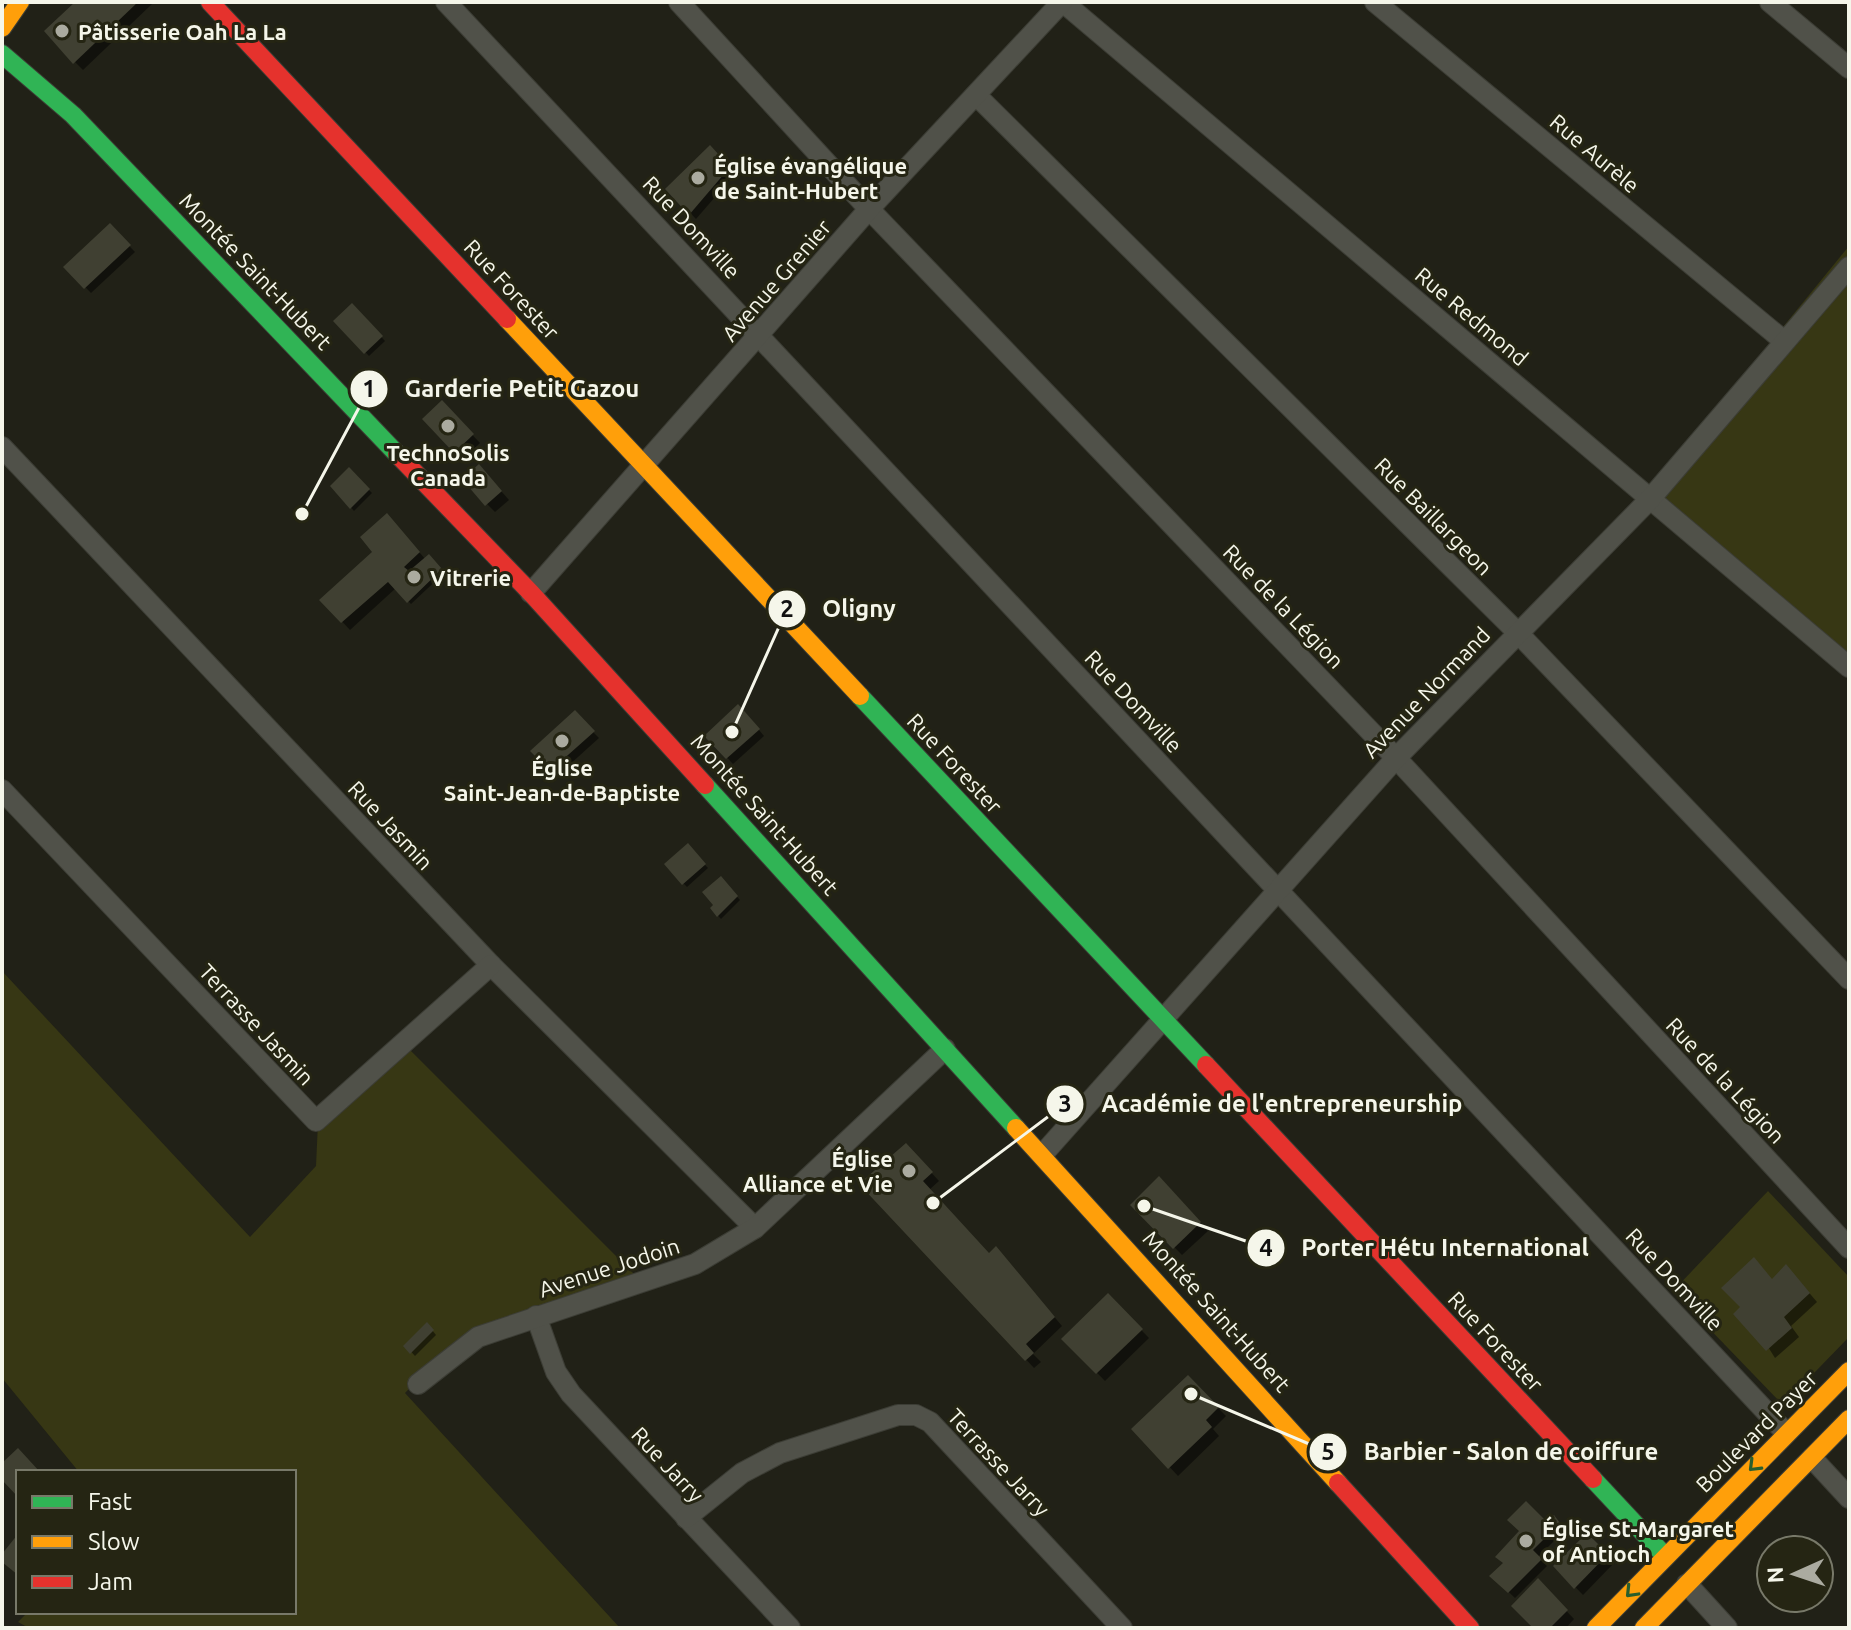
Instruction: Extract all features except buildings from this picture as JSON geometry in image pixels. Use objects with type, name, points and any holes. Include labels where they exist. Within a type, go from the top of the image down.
[{"type":"street","points":[[2,28],[20,2]]},
{"type":"street","name":"Rue Forester","points":[[210,2],[1665,1556]]},
{"type":"street","name":"Rue Domville","points":[[446,2],[1786,1433]]},
{"type":"street","name":"Rue de la Légion","points":[[679,2],[869,209],[1396,758],[1849,1248]]},
{"type":"street","name":"Avenue Grenier","points":[[531,593],[761,336],[869,209],[1062,2]]},
{"type":"street","name":"Rue Redmond","points":[[1062,2],[1849,667]]},
{"type":"street","name":"Rue Aurèle","points":[[1375,2],[1784,341]]},
{"type":"street","points":[[1770,2],[1849,68]]},
{"type":"street","name":"Montée Saint-Hubert","points":[[2,54],[73,115],[531,593],[1470,1628]]},
{"type":"street","name":"Rue Baillargeon","points":[[976,95],[1517,632],[1849,979]]},
{"type":"street","name":"Avenue Normand","points":[[1043,1154],[1396,758],[1651,498],[1849,267]]},
{"type":"street","name":"Rue Jasmin","points":[[2,447],[491,965],[755,1228]]},
{"type":"street","name":"Terrasse Jasmin","points":[[2,790],[316,1121],[491,965]]},
{"type":"street","name":"Avenue Jodoin","points":[[418,1384],[478,1337],[695,1264],[755,1228],[945,1049]]},
{"type":"street","name":"Rue Jarry","points":[[536,1316],[556,1372],[571,1394],[790,1628]]},
{"type":"street","name":"Boulevard Payer","points":[[1596,1628],[1849,1371]]},
{"type":"street","name":"Terrasse Jarry","points":[[686,1518],[742,1473],[780,1453],[898,1415],[916,1415],[930,1422],[1122,1628]]},
{"type":"street","points":[[1644,1628],[1849,1419]]},
{"type":"street","points":[[1812,1458],[1849,1498]]},
{"type":"street","points":[[1687,1584],[1727,1628]]},
{"type":"shaded area","points":[[1849,246],[1849,674],[1644,497]]},
{"type":"shaded area","points":[[2,971],[250,1237],[316,1166],[318,1122],[405,1045],[638,1278],[439,1358],[405,1393],[620,1628],[29,1628],[18,1622],[26,1614],[296,1614],[296,1470],[77,1470],[2,1378]]},
{"type":"shaded area","points":[[1768,1191],[1849,1277],[1849,1337],[1783,1405],[1673,1291]]},
{"type":"traffic: fast","points":[[2,54],[73,115],[397,454]]},
{"type":"traffic: fast","points":[[860,696],[1206,1065]]},
{"type":"traffic: fast","points":[[705,785],[1016,1128]]},
{"type":"traffic: fast","points":[[1593,1479],[1665,1556]]},
{"type":"traffic: slow","points":[[2,28],[20,2]]},
{"type":"traffic: slow","points":[[507,319],[860,696]]},
{"type":"traffic: slow","points":[[1016,1128],[1338,1483]]},
{"type":"traffic: slow","points":[[1596,1628],[1849,1371]]},
{"type":"traffic: slow","points":[[1644,1628],[1849,1419]]},
{"type":"traffic: jam","points":[[210,2],[507,319]]},
{"type":"traffic: jam","points":[[397,454],[531,593],[705,785]]},
{"type":"traffic: jam","points":[[1206,1065],[1593,1479]]},
{"type":"traffic: jam","points":[[1338,1483],[1470,1628]]},
{"type":"place","name":"Pâtisserie Oah La La","points":[[62,31]]},
{"type":"place","name":"Église évangélique de Saint-Hubert","points":[[698,178]]},
{"type":"place","name":"TechnoSolis Canada","points":[[448,426]]},
{"type":"place","name":"Garderie Petit Gazou","points":[[302,514]]},
{"type":"place","name":"Vitrerie","points":[[414,577]]},
{"type":"place","name":"Oligny","points":[[732,732]]},
{"type":"place","name":"Église Saint-Jean-de-Baptiste","points":[[562,741]]},
{"type":"place","name":"Église Alliance et Vie","points":[[909,1171]]},
{"type":"place","name":"Académie de l'entrepreneurship","points":[[933,1203]]},
{"type":"place","name":"Porter Hétu International","points":[[1144,1206]]},
{"type":"place","name":"Barbier - Salon de coiffure","points":[[1191,1394]]},
{"type":"place","name":"Église St-Margaret of Antioch","points":[[1526,1541]]}]
